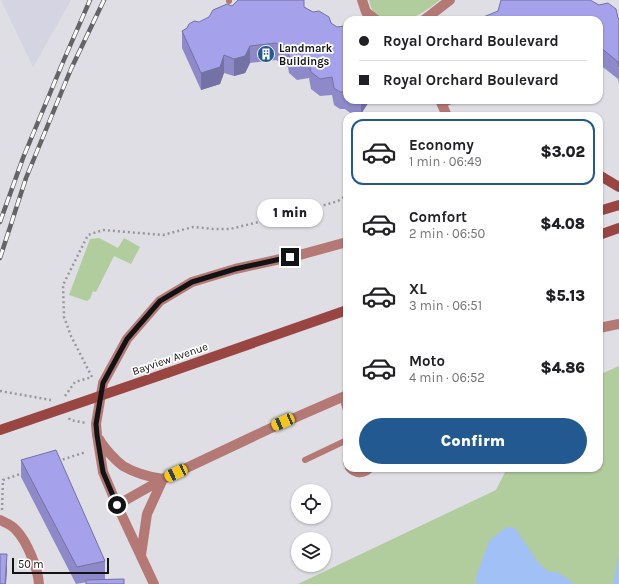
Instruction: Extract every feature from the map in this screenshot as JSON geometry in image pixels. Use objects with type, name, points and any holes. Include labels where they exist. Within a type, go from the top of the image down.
[{"type":"main road","points":[[603,178],[619,187]]},
{"type":"main road","points":[[603,210],[619,205]]},
{"type":"main road","points":[[603,234],[618,229]]},
{"type":"main road","name":"Bayview Avenue","points":[[0,430],[343,311]]},
{"type":"street","points":[[362,0],[366,12],[371,16]]},
{"type":"street","points":[[430,16],[450,0]]},
{"type":"street","points":[[154,584],[103,472],[97,435],[96,424],[103,383],[127,339],[160,301],[192,282],[235,269],[303,254],[343,243]]},
{"type":"street","points":[[603,327],[619,324]]},
{"type":"street","points":[[117,505],[163,479],[269,428],[343,396]]},
{"type":"street","points":[[97,435],[104,448],[122,465],[141,474],[163,479]]},
{"type":"street","points":[[141,556],[147,514],[163,479]]},
{"type":"street","points":[[1,520],[8,523],[16,530],[24,541],[35,564],[39,584]]},
{"type":"lane","points":[[305,460],[343,442]]},
{"type":"lane","points":[[352,472],[359,475],[369,472]]},
{"type":"path","points":[[103,383],[92,377],[71,336],[64,317],[63,285],[88,235],[103,230],[163,235],[193,227],[230,229],[308,210],[338,201],[343,198]]},
{"type":"path","points":[[64,397],[75,382],[92,377]]},
{"type":"path","points":[[0,391],[53,401]]},
{"type":"path","points":[[56,462],[86,452]]},
{"type":"path","points":[[1,520],[3,480],[26,472]]},
{"type":"shaded area","points":[[1,0],[71,0],[33,67]]},
{"type":"green space","points":[[369,0],[440,0],[416,16],[378,16],[372,9]]},
{"type":"green space","points":[[99,238],[118,248],[124,238],[140,247],[131,264],[114,256],[96,292],[93,291],[90,299],[87,301],[69,295],[90,239]]},
{"type":"green space","points":[[619,366],[619,584],[298,584],[323,572],[331,572],[331,568],[496,490],[505,472],[603,472],[603,373]]},
{"type":"water","points":[[506,527],[515,528],[537,561],[547,571],[559,573],[573,584],[476,584],[476,577],[489,541]]},
{"type":"water","points":[[619,556],[619,584],[613,584]]},
{"type":"building","name":"Landmark Buildings","points":[[238,0],[304,0],[304,7],[313,12],[319,11],[329,17],[331,23],[337,27],[343,26],[343,92],[340,92],[334,88],[332,77],[320,79],[311,72],[309,61],[297,63],[289,56],[288,50],[276,43],[250,46],[245,56],[234,59],[224,55],[220,67],[201,73],[182,31],[194,21],[199,22],[209,17],[213,10],[227,4],[232,6]]},
{"type":"building","points":[[501,0],[590,0],[599,5],[608,3],[616,9],[619,19],[619,67],[618,62],[603,49],[603,16],[486,16],[498,11]]},
{"type":"building","points":[[56,450],[105,561],[77,567],[21,460]]},
{"type":"building","points":[[0,554],[7,554],[5,584],[0,584]]},
{"type":"building","points":[[124,579],[124,584],[86,584],[86,580]]},
{"type":"railway","points":[[0,222],[23,158],[90,0]]},
{"type":"railway","points":[[0,258],[26,178],[71,69],[104,0]]},
{"type":"place","name":"Landmark Buildings","points":[[266,54]]},
{"type":"route","points":[[117,505],[103,472],[96,424],[103,383],[127,339],[160,301],[192,282],[235,269],[290,257]]}]
